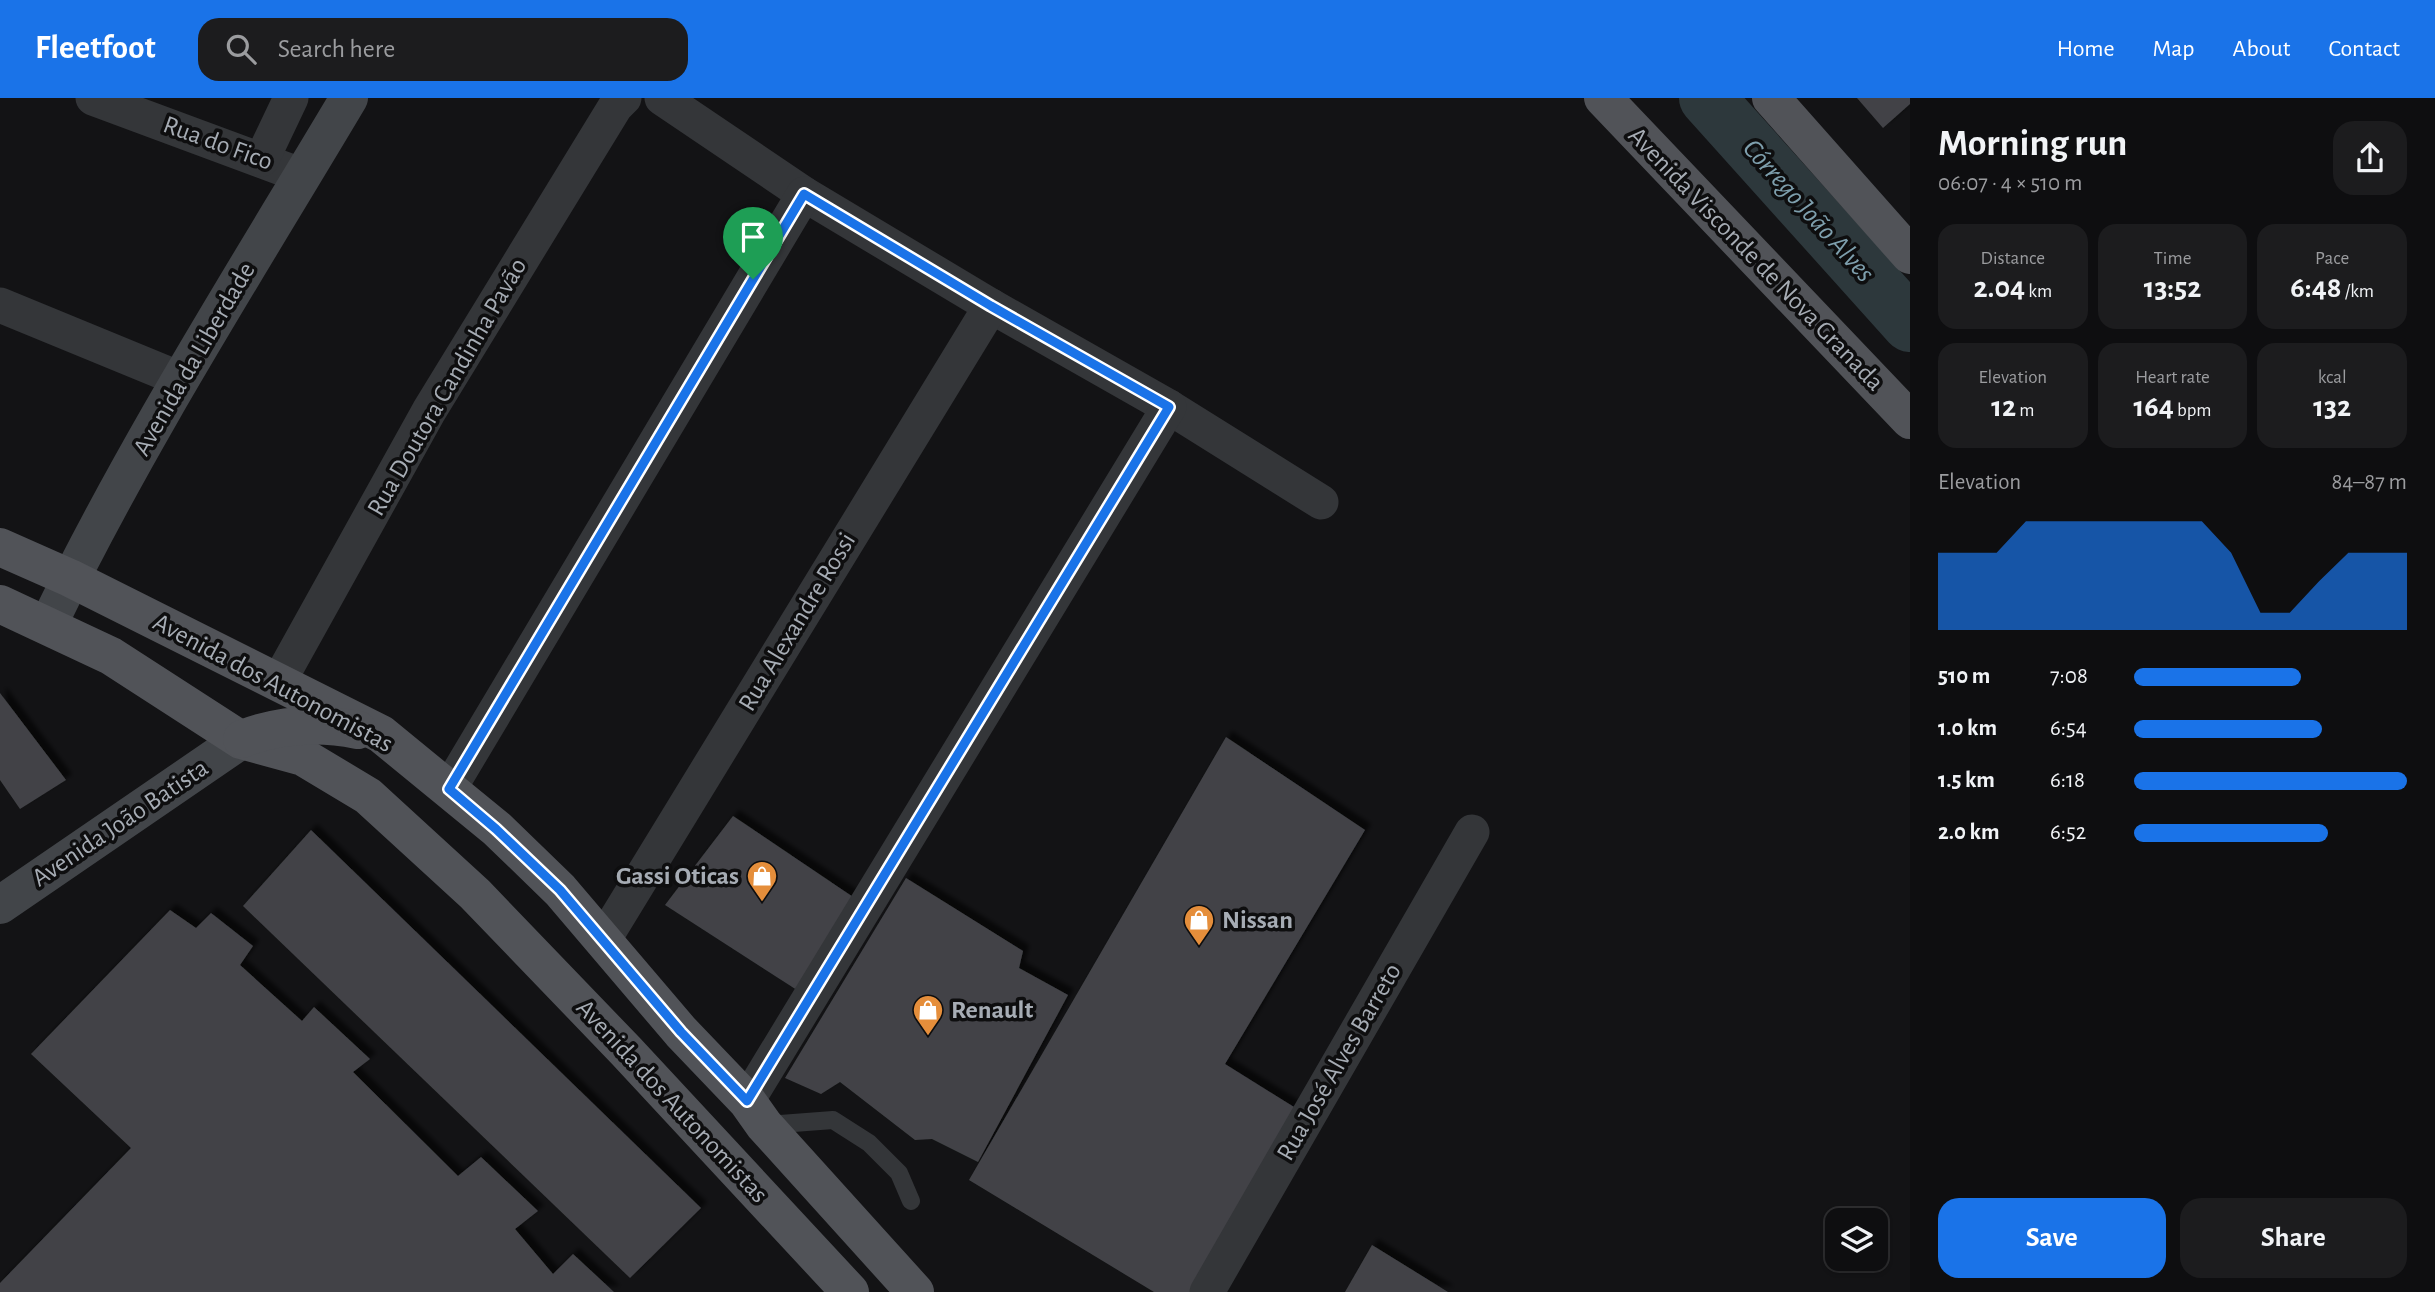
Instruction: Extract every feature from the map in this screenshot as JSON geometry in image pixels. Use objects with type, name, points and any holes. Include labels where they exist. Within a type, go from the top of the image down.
[{"type":"main road","name":"Avenida da Liberdade","points":[[48,625],[70,578],[180,379],[349,98]]},
{"type":"main road","name":"Avenida Visconde de Nova Granada","points":[[1603,98],[1910,421]]},
{"type":"main road","points":[[1771,98],[1910,254]]},
{"type":"main road","name":"Avenida dos Autonomistas","points":[[0,547],[70,578],[381,734],[449,789],[560,890],[681,1032],[915,1292]]},
{"type":"main road","name":"Avenida dos Autonomistas","points":[[0,604],[111,656],[241,740],[303,757],[368,796],[475,894],[626,1051],[850,1292]]},
{"type":"main road","points":[[241,740],[266,730],[330,724],[381,734]]},
{"type":"main road","name":"Avenida João Batista","points":[[0,905],[241,740]]},
{"type":"street","name":"Rua do Fico","points":[[93,98],[303,176]]},
{"type":"street","points":[[262,159],[291,98]]},
{"type":"street","name":"Rua Doutora Candinha Pavão","points":[[279,681],[429,411],[615,107],[624,98]]},
{"type":"street","points":[[664,99],[804,194],[991,306],[1169,407],[1321,502]]},
{"type":"street","points":[[449,789],[804,194]]},
{"type":"street","points":[[0,305],[180,379]]},
{"type":"street","name":"Rua Alexandre Rossi","points":[[604,939],[991,306]]},
{"type":"street","points":[[756,1113],[1169,407]]},
{"type":"street","name":"Rua José Alves Barreto","points":[[1207,1292],[1472,832]]},
{"type":"lane","points":[[756,1113],[833,1120],[869,1143],[899,1173],[911,1202]]},
{"type":"building","points":[[1857,98],[1910,98],[1910,104],[1883,128]]},
{"type":"building","points":[[0,693],[66,780],[20,809],[0,780]]},
{"type":"building","name":"Nissan","points":[[1226,737],[1365,830],[1225,1064],[1294,1107],[1192,1292],[1154,1292],[969,1180]]},
{"type":"building","name":"Gassi Oticas","points":[[733,816],[859,901],[800,992],[665,905]]},
{"type":"building","points":[[311,830],[701,1208],[630,1278],[243,906]]},
{"type":"building","name":"Renault","points":[[906,878],[1023,951],[1019,968],[1068,995],[978,1162],[932,1139],[915,1140],[840,1082],[821,1094],[785,1078]]},
{"type":"building","points":[[170,910],[196,928],[211,913],[253,946],[240,965],[302,1021],[314,1007],[370,1059],[353,1072],[458,1176],[481,1157],[538,1211],[515,1229],[553,1274],[573,1254],[614,1292],[0,1292],[0,1283],[131,1148],[31,1054]]},
{"type":"building","points":[[1372,1245],[1448,1292],[1345,1292]]},
{"type":"waterway","name":"Córrego João Alves","points":[[1707,98],[1910,324]]},
{"type":"place","name":"Gassi Oticas","points":[[762,903]]},
{"type":"place","name":"Nissan","points":[[1199,947]]},
{"type":"place","name":"Renault","points":[[928,1037]]},
{"type":"route","points":[[804,194],[991,306],[1169,407],[747,1101],[681,1032],[560,890],[449,789],[753,279],[804,194]]}]
